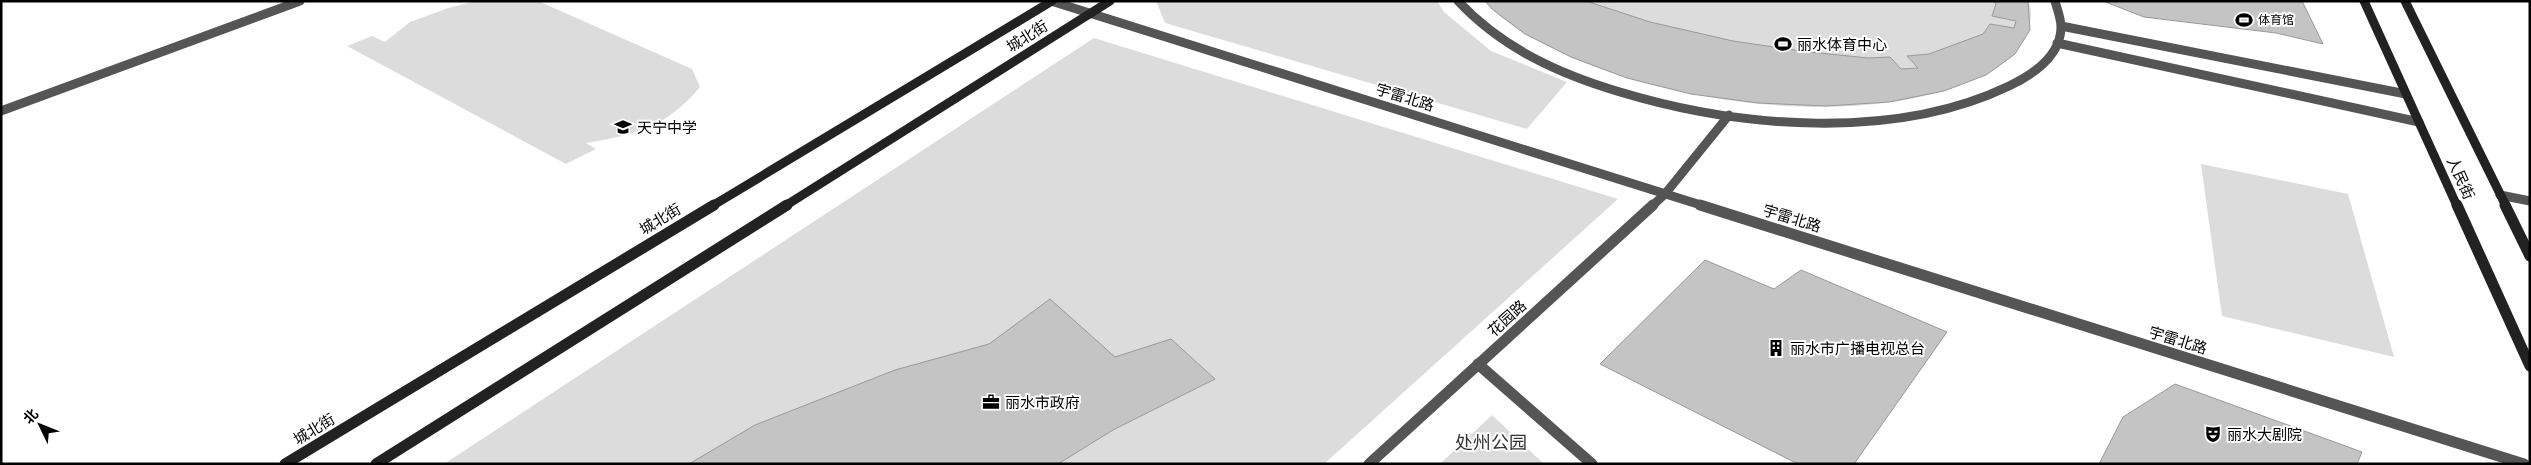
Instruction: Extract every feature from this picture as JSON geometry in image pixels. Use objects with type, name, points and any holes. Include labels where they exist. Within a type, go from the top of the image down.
[{"type":"main road","name":"城北街","points":[[285,464],[1051,1]]},
{"type":"main road","name":"城北街","points":[[376,464],[1110,1]]},
{"type":"main road","name":"人民街","points":[[2364,1],[2530,366]]},
{"type":"main road","name":"人民街","points":[[2405,1],[2530,256]]},
{"type":"street","points":[[1,111],[300,1]]},
{"type":"street","name":"宇雷北路","points":[[1051,1],[2524,464]]},
{"type":"street","points":[[1458,1],[1469,15],[1512,47],[1572,75],[1646,99],[1729,115],[1808,122],[1873,120],[1948,110],[2001,93],[2038,70],[2057,44],[2061,26],[2055,1]]},
{"type":"street","points":[[2061,26],[2406,94]]},
{"type":"street","points":[[2057,44],[2419,122]]},
{"type":"street","name":"花园路","points":[[1369,464],[1665,194],[1729,115]]},
{"type":"street","points":[[2500,195],[2530,201]]},
{"type":"street","points":[[1478,364],[1592,464]]},
{"type":"green space","points":[[477,1],[538,1],[692,69],[700,87],[688,101],[662,120],[635,132],[586,143],[596,149],[566,164],[347,46],[372,36],[385,42],[410,22],[448,8]]},
{"type":"green space","points":[[1156,1],[1437,1],[1444,12],[1491,51],[1567,82],[1527,129],[1165,23]]},
{"type":"green space","name":"丽水体育中心","points":[[1485,1],[2028,1],[2031,18],[2024,39],[2010,58],[1988,73],[1963,84],[1917,98],[1865,105],[1811,107],[1754,103],[1698,95],[1644,83],[1594,67],[1524,33],[1507,22]]},
{"type":"green space","points":[[1094,38],[1618,199],[1324,464],[444,464]]},
{"type":"green space","points":[[2201,164],[2348,194],[2394,357],[2222,316]]},
{"type":"green space","name":"处州公园","points":[[1492,415],[1544,464],[1440,464]]},
{"type":"building","name":"丽水体育中心","points":[[1485,1],[1586,1],[1650,22],[1733,41],[1868,58],[1890,57],[1901,69],[1918,68],[1907,56],[1929,54],[1983,34],[1990,24],[2014,28],[2016,21],[1992,16],[1996,4],[1993,1],[2028,1],[2030,30],[2015,54],[1986,75],[1944,91],[1889,102],[1826,106],[1758,103],[1691,94],[1627,78],[1571,57],[1525,34],[1492,9]]},
{"type":"building","name":"体育馆","points":[[2103,1],[2302,1],[2323,44],[2276,33],[2144,17]]},
{"type":"building","name":"丽水市广播电视总台","points":[[1705,260],[1774,289],[1801,270],[1947,332],[1854,464],[1798,464],[1600,364]]},
{"type":"building","name":"丽水市政府","points":[[1050,299],[1115,357],[1171,339],[1215,379],[1113,430],[1058,464],[689,464],[755,425],[895,370],[989,344]]},
{"type":"building","name":"丽水大剧院","points":[[2175,384],[2362,452],[2357,464],[2099,464],[2123,417]]},
{"type":"place","name":"体育馆","points":[[2244,20]]},
{"type":"place","name":"丽水体育中心","points":[[1783,44]]},
{"type":"place","name":"天宁中学","points":[[623,127]]},
{"type":"place","name":"丽水市广播电视总台","points":[[1776,348]]},
{"type":"place","name":"丽水市政府","points":[[991,402]]},
{"type":"place","name":"丽水大剧院","points":[[2213,434]]}]
